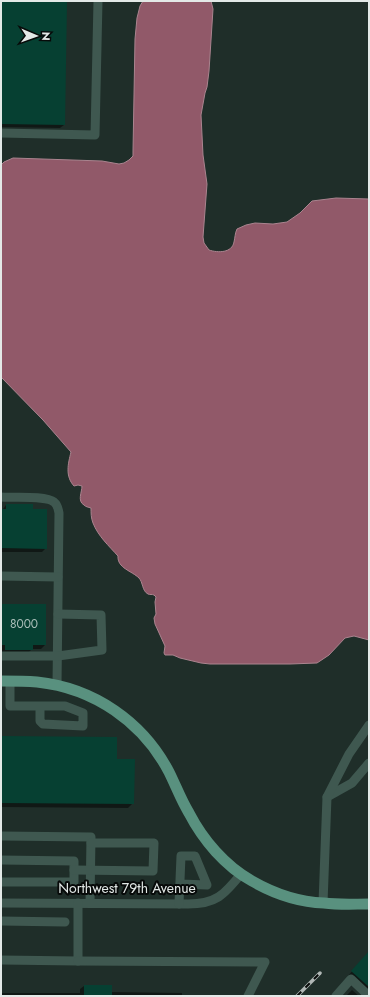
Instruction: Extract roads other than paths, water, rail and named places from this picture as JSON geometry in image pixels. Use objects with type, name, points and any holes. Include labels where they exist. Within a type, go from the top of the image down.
[{"type":"main road","points":[[6,681],[38,682],[57,685],[82,693],[103,703],[124,716],[142,733],[162,761],[189,813],[204,837],[221,857],[252,881],[278,893],[303,900],[323,903],[369,904]]},
{"type":"street","points":[[1,133],[95,135],[98,1]]},
{"type":"street","points":[[1,498],[48,498],[55,502],[58,507],[57,685]]},
{"type":"street","points":[[1,576],[58,577]]},
{"type":"street","points":[[1,656],[58,656],[102,650],[101,615],[58,614]]},
{"type":"street","points":[[6,681],[5,706],[40,706],[65,706],[83,713],[82,726],[43,724],[40,721],[40,706]]},
{"type":"street","points":[[323,903],[327,797],[349,754],[369,725]]},
{"type":"street","points":[[327,797],[352,783],[369,763]]},
{"type":"street","points":[[1,836],[91,838],[90,903]]},
{"type":"street","points":[[74,870],[153,871],[154,843],[91,843]]},
{"type":"street","points":[[1,860],[74,861],[74,882],[1,882]]},
{"type":"street","name":"Northwest 79th Avenue","points":[[1,903],[202,904],[215,900],[227,891],[241,874]]},
{"type":"street","points":[[179,904],[180,884]]},
{"type":"street","points":[[78,903],[78,961]]},
{"type":"street","points":[[1,921],[65,922]]},
{"type":"street","points":[[1,960],[265,962],[248,996]]},
{"type":"street","points":[[336,996],[351,979],[369,996]]},
{"type":"railway","points":[[297,996],[320,973]]}]
